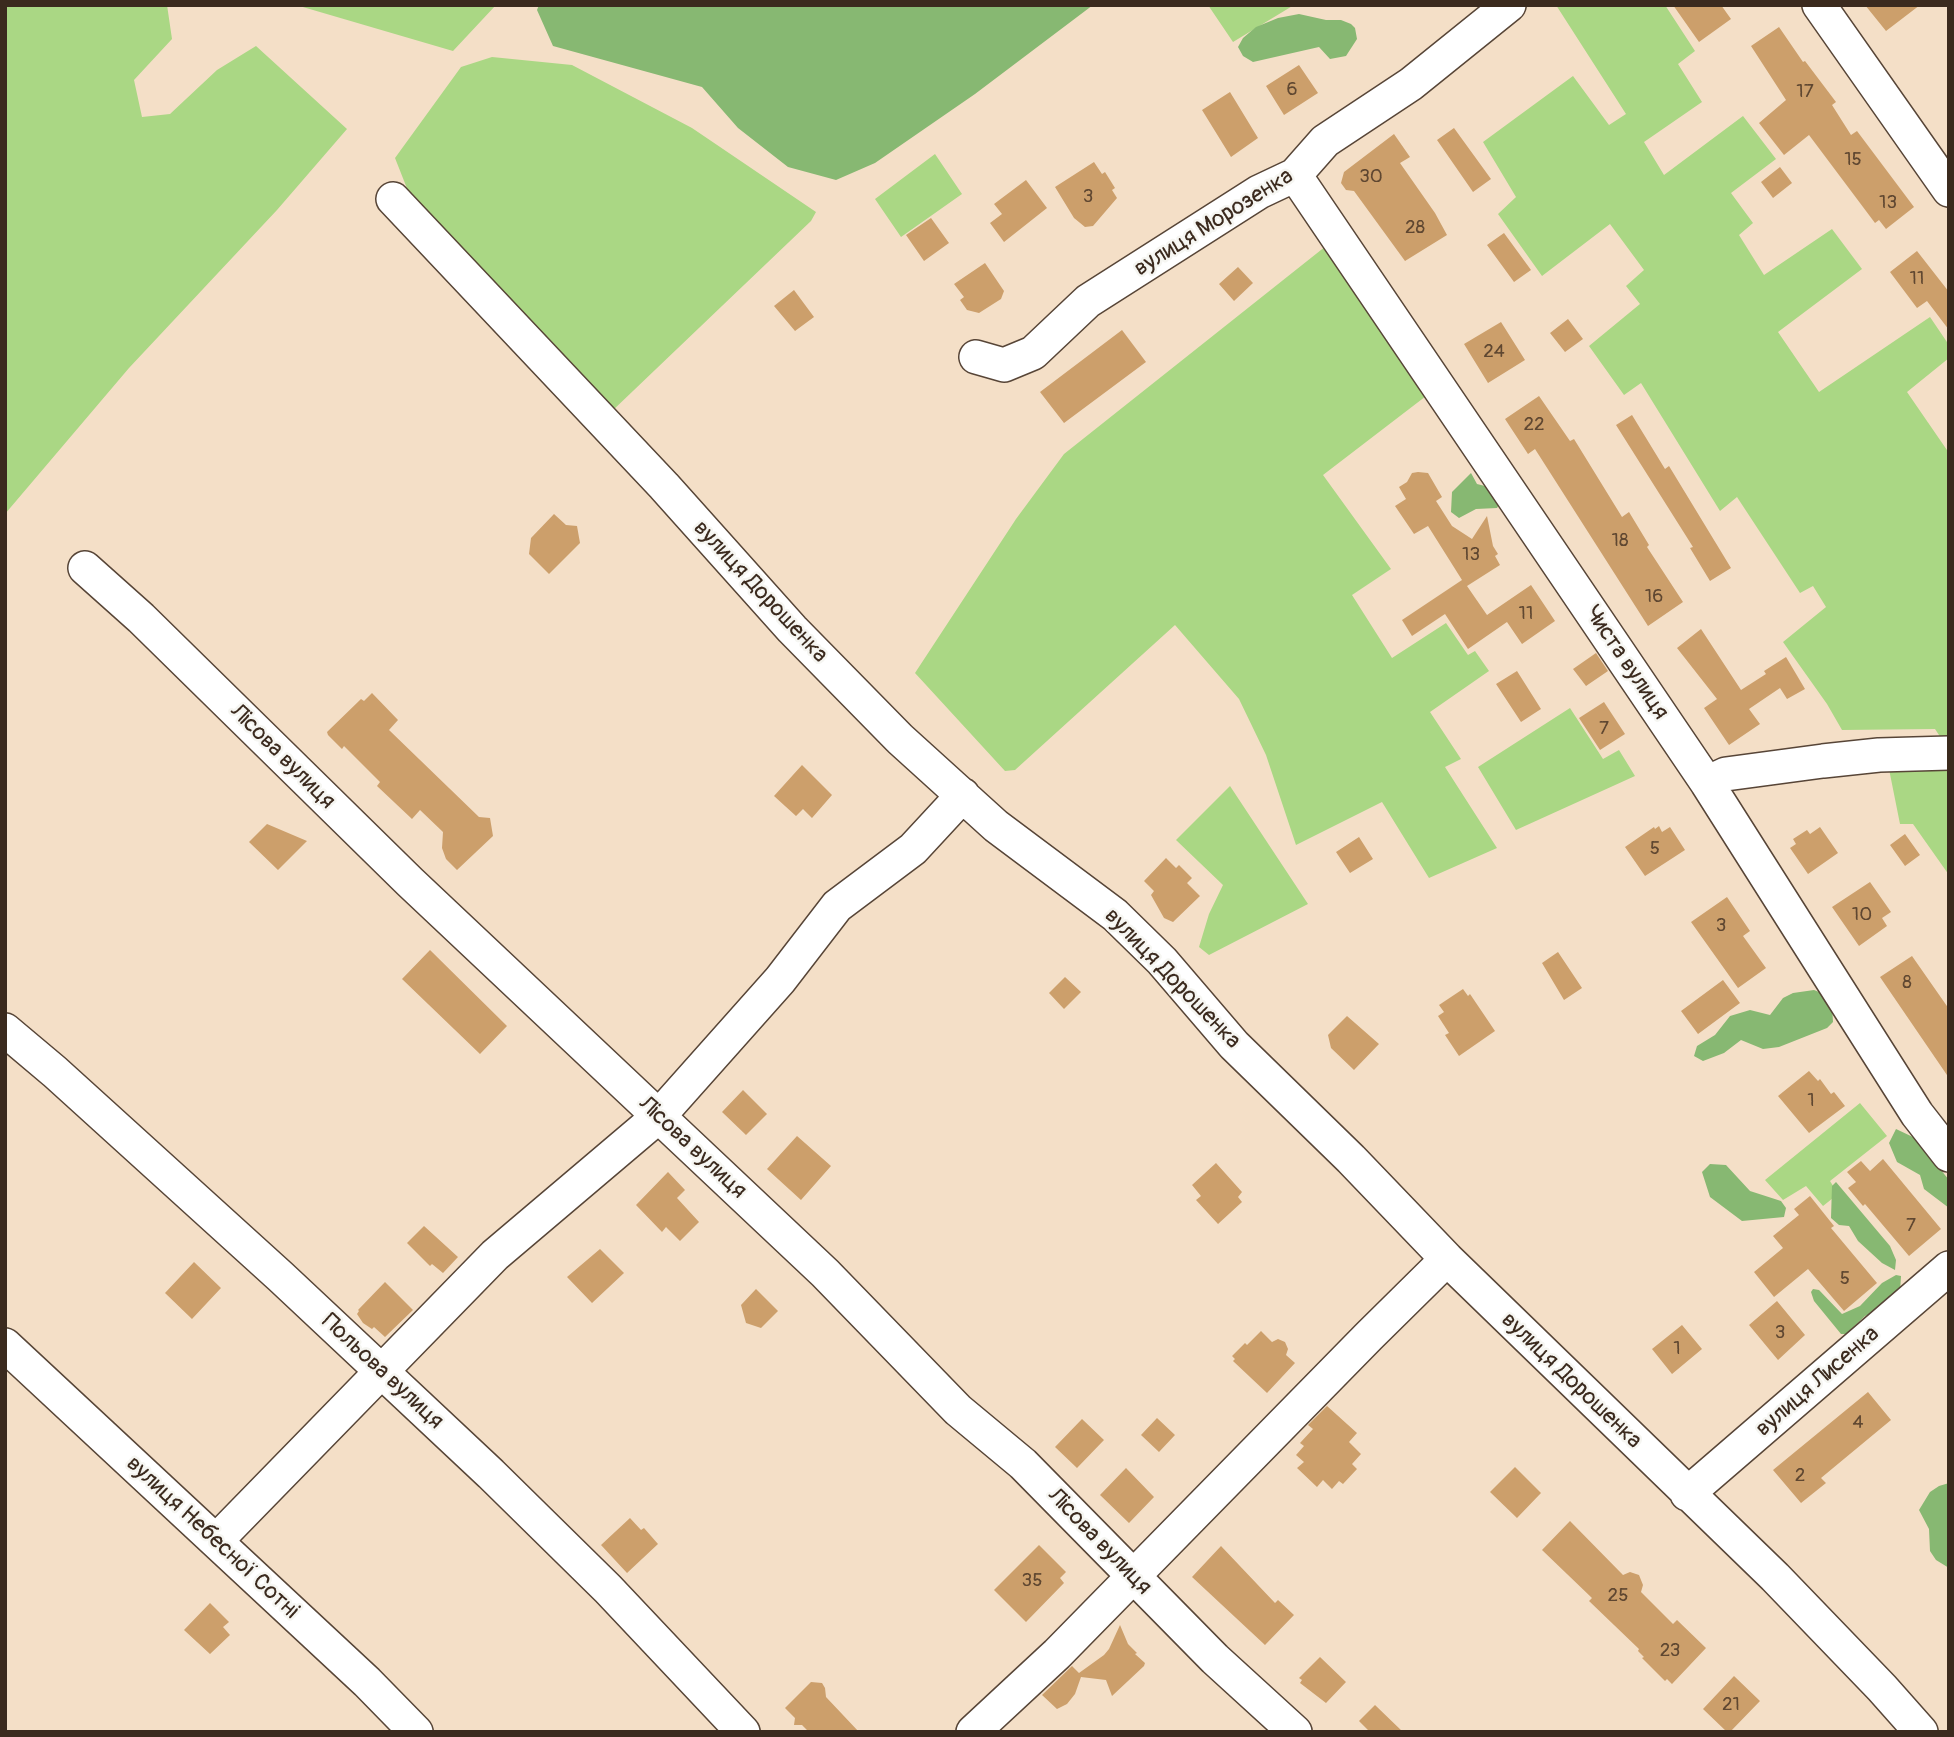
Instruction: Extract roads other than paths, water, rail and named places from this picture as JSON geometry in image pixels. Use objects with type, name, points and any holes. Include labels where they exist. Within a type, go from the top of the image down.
[{"type":"street","name":"вулиця Морозенка","points":[[976,357],[1004,365],[1034,353],[1088,301],[1259,192],[1296,175],[1325,141],[1411,84],[1509,5]]},
{"type":"street","points":[[1819,5],[1949,190]]},
{"type":"street","name":"Чиста вулиця","points":[[1296,175],[1707,783],[1917,1114],[1949,1155]]},
{"type":"street","name":"вулиця Дорошенка","points":[[393,199],[664,486],[792,629],[900,739],[996,825],[1115,915],[1162,961],[1234,1045],[1351,1159],[1447,1259],[1775,1577],[1921,1732]]},
{"type":"street","name":"Лісова вулиця","points":[[85,568],[141,618],[410,882],[825,1273],[958,1410],[1023,1464],[1215,1659],[1295,1732]]},
{"type":"street","points":[[1707,783],[1726,774],[1823,761],[1880,755],[1949,753]]},
{"type":"street","points":[[216,1541],[495,1255],[659,1116],[780,980],[837,906],[912,849],[963,795]]},
{"type":"street","name":"Польова вулиця","points":[[5,1030],[85,1099],[491,1474],[608,1589],[743,1732]]},
{"type":"street","points":[[974,1732],[1058,1654],[1447,1259]]},
{"type":"street","name":"вулиця Лисенка","points":[[1687,1494],[1949,1269]]},
{"type":"street","name":"вулиця Небесної Сотні","points":[[5,1345],[416,1732]]}]
